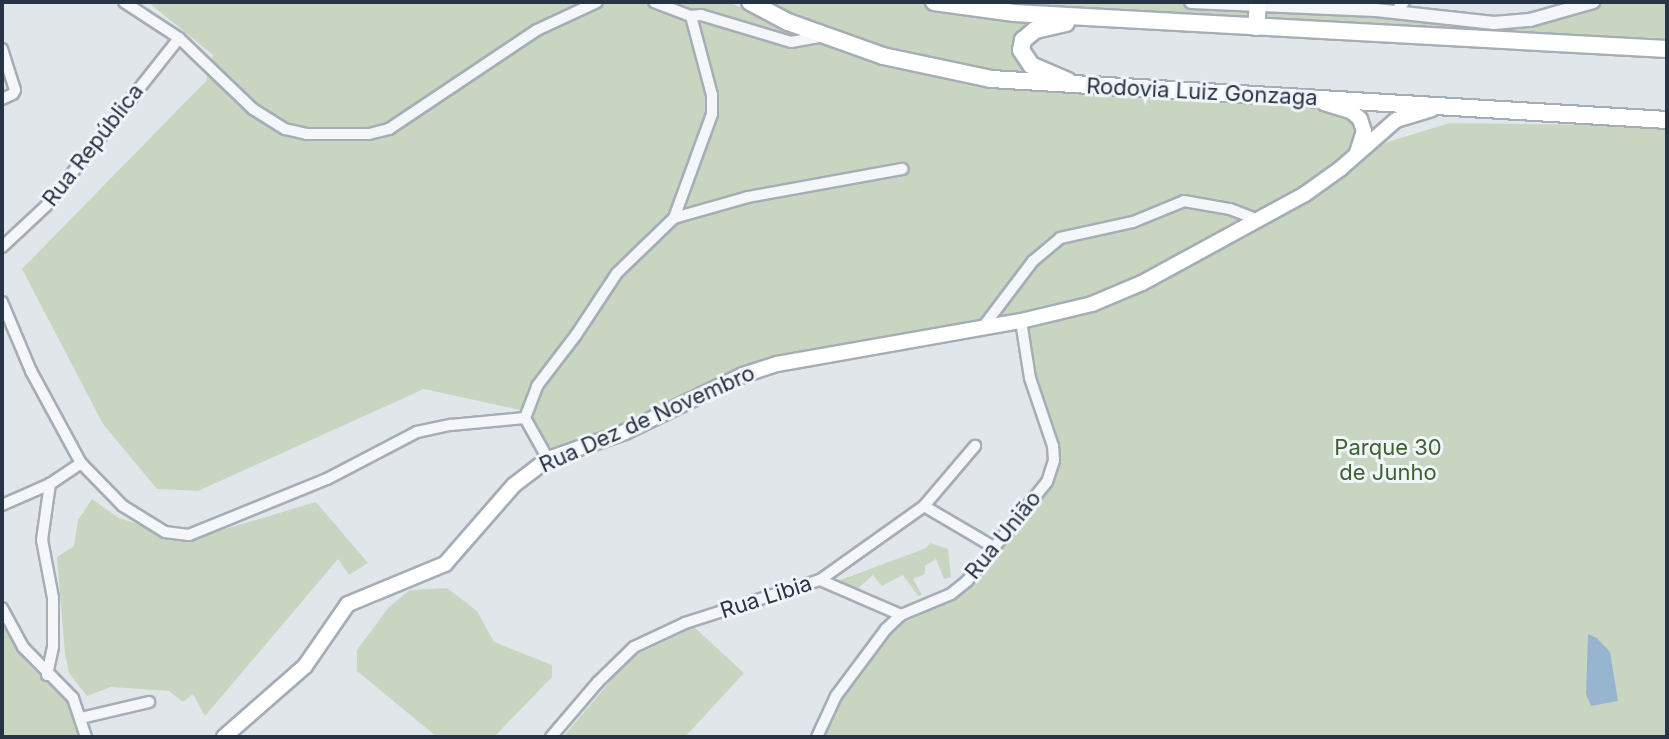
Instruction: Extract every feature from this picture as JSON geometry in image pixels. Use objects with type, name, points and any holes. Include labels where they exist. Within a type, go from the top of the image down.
[{"type":"highway","name":"Rodovia Luiz Gonzaga","points":[[750,2],[824,36],[883,56],[945,71],[1005,80],[1667,120]]},
{"type":"highway","points":[[934,2],[1014,13],[1664,48]]},
{"type":"highway","points":[[1256,27],[1258,4]]},
{"type":"highway","points":[[1081,85],[1031,65],[1023,57],[1023,40],[1035,30],[1052,24],[1116,19]]},
{"type":"main road","points":[[1309,98],[1351,111],[1360,119],[1363,136],[1355,157]]},
{"type":"main road","name":"Rua Dez de Novembro","points":[[224,737],[295,676],[348,604],[445,564],[469,541],[514,485],[548,459],[625,432],[761,368],[1021,321],[1076,309],[1117,293],[1305,194],[1355,157],[1401,117],[1443,107]]},
{"type":"street","points":[[124,2],[179,38],[253,109],[285,129],[306,134],[369,134],[404,121],[537,30],[597,2]]},
{"type":"street","points":[[654,2],[691,16],[701,15],[791,42],[824,36]]},
{"type":"street","points":[[1191,2],[1376,6],[1395,12],[1515,22],[1593,2]]},
{"type":"street","points":[[1395,12],[1404,2]]},
{"type":"street","points":[[548,459],[525,418],[537,386],[617,273],[674,218],[712,114],[712,95],[691,16]]},
{"type":"street","name":"Rua República","points":[[2,247],[46,206],[179,38]]},
{"type":"street","points":[[2,49],[15,92],[2,99]]},
{"type":"street","points":[[674,218],[748,197],[902,169]]},
{"type":"street","points":[[983,327],[1033,261],[1060,238],[1133,222],[1184,201],[1230,209],[1259,220]]},
{"type":"street","points":[[2,302],[31,371],[81,463],[123,506],[165,532],[189,535],[351,468],[417,432],[451,425],[525,418]]},
{"type":"street","name":"Rua União","points":[[817,737],[836,696],[867,650],[901,615],[951,594],[975,572],[992,546],[1047,482],[1054,460],[1053,446],[1030,378],[1021,321]]},
{"type":"street","name":"Rua Libia","points":[[551,737],[606,673],[634,647],[685,623],[820,580],[924,506],[975,446]]},
{"type":"street","points":[[2,505],[50,484],[81,463]]},
{"type":"street","points":[[47,675],[53,647],[53,598],[42,540],[50,484]]},
{"type":"street","points":[[924,506],[992,546]]},
{"type":"street","points":[[820,580],[901,615]]},
{"type":"street","points":[[2,608],[23,647],[47,675],[73,698],[86,737]]},
{"type":"street","points":[[81,718],[149,702]]},
{"type":"green space","name":"Parque 30 de Junho","points":[[148,2],[728,2],[854,55],[926,67],[750,2],[914,2],[1019,18],[1071,20],[1019,40],[1054,82],[935,68],[1110,96],[1306,103],[1348,117],[1356,123],[1359,135],[1351,153],[1450,123],[1667,126],[1667,737],[825,737],[828,719],[871,655],[903,623],[927,612],[1001,546],[1050,489],[1058,458],[1057,440],[1035,376],[1027,333],[1032,313],[831,349],[550,452],[530,412],[424,389],[198,491],[157,489],[103,424],[22,269],[206,81],[213,55]]},
{"type":"green space","points":[[951,2],[1127,2],[1373,11],[1474,24],[1606,2],[1667,2],[1667,38],[1479,33]]},
{"type":"green space","points":[[92,499],[119,518],[188,540],[316,502],[368,563],[349,575],[338,559],[205,716],[193,694],[183,702],[169,691],[111,687],[87,696],[69,673],[57,557],[74,546],[78,520]]},
{"type":"green space","points":[[930,543],[948,549],[951,577],[944,579],[936,559],[925,566],[925,574],[913,579],[922,595],[918,596],[903,575],[882,586],[873,575],[857,589],[838,581],[926,548]]},
{"type":"green space","points":[[447,588],[477,611],[494,642],[552,665],[552,677],[494,737],[437,737],[357,671],[357,650],[389,607],[410,590]]},
{"type":"green space","points":[[2,617],[27,663],[66,700],[81,737],[2,737]]},
{"type":"green space","points":[[694,627],[744,673],[685,737],[563,737],[630,658]]},
{"type":"water","points":[[1588,634],[1597,638],[1610,652],[1618,701],[1591,706],[1586,694]]}]
